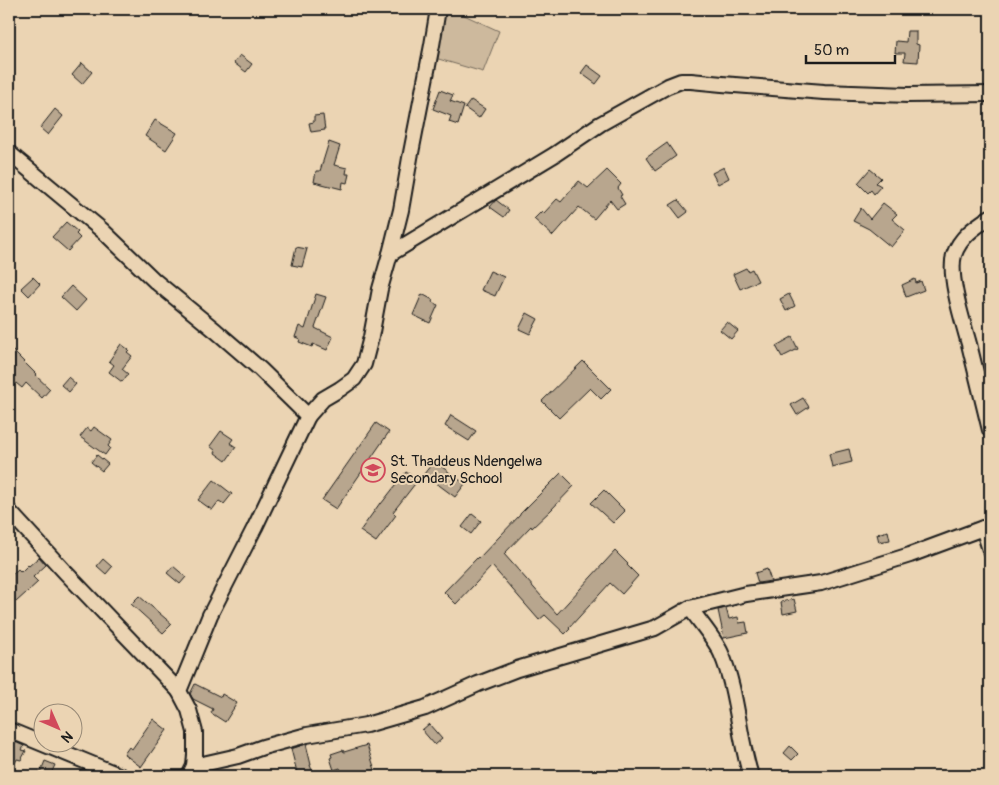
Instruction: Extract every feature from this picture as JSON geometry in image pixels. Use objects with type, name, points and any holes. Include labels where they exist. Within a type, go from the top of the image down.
[{"type":"street","points":[[179,691],[210,615],[308,416],[323,399],[354,378],[364,364],[400,210],[438,9]]},
{"type":"street","points":[[390,254],[554,155],[600,124],[668,86],[681,81],[842,93],[908,95],[990,94]]},
{"type":"street","points":[[9,153],[103,230],[155,281],[245,356],[308,416]]},
{"type":"street","points":[[990,217],[974,227],[959,244],[952,264],[958,304],[990,430]]},
{"type":"street","points":[[9,511],[179,691],[189,710],[195,732],[195,754],[191,771]]},
{"type":"street","points":[[191,771],[263,747],[307,735],[366,725],[425,708],[517,669],[655,628],[690,608],[746,594],[821,583],[987,530],[990,550]]},
{"type":"street","points":[[690,608],[720,650],[733,689],[750,776]]},
{"type":"street","points":[[9,730],[120,776]]},
{"type":"shaded area","points":[[443,9],[451,9],[499,31],[483,72],[435,58]]},
{"type":"building","points":[[907,31],[916,31],[916,44],[919,45],[918,62],[904,61],[905,53],[895,53],[896,41],[906,42]]},
{"type":"building","points":[[240,55],[252,64],[246,72],[234,63]]},
{"type":"building","points":[[82,63],[92,72],[82,84],[72,75]]},
{"type":"building","points":[[587,65],[602,76],[596,84],[581,73]]},
{"type":"building","points":[[440,90],[453,95],[450,101],[464,106],[458,125],[449,122],[451,116],[433,109]]},
{"type":"building","points":[[471,100],[485,109],[479,118],[465,108]]},
{"type":"building","points":[[55,109],[63,116],[48,135],[40,128]]},
{"type":"building","points":[[323,115],[325,130],[311,132],[309,123],[314,122],[314,116]]},
{"type":"building","points":[[155,120],[177,133],[166,150],[145,136]]},
{"type":"building","points":[[329,142],[340,146],[334,165],[347,168],[346,174],[349,174],[347,183],[343,182],[342,189],[314,182],[316,171],[320,171]]},
{"type":"building","points":[[667,143],[676,156],[655,171],[646,158]]},
{"type":"building","points":[[724,167],[729,178],[718,184],[712,173]]},
{"type":"building","points":[[870,169],[881,178],[876,183],[881,186],[874,194],[871,190],[868,193],[858,183]]},
{"type":"building","points":[[607,170],[621,184],[618,188],[625,204],[617,209],[610,200],[594,219],[579,207],[553,236],[534,219],[542,211],[544,213],[557,199],[561,202],[579,181],[588,188]]},
{"type":"building","points":[[496,200],[509,210],[504,217],[490,207]]},
{"type":"building","points":[[678,200],[688,212],[680,218],[670,205]]},
{"type":"building","points":[[883,203],[897,214],[892,219],[905,230],[891,247],[869,229],[853,221],[861,208],[870,219]]},
{"type":"building","points":[[66,222],[78,232],[76,234],[80,238],[68,251],[52,237]]},
{"type":"building","points":[[296,247],[307,249],[302,267],[292,265]]},
{"type":"building","points":[[746,268],[748,271],[752,269],[758,281],[740,289],[733,274]]},
{"type":"building","points":[[490,271],[504,277],[495,296],[481,290]]},
{"type":"building","points":[[33,277],[40,284],[29,296],[21,288]]},
{"type":"building","points":[[915,279],[916,283],[921,281],[924,290],[906,297],[902,285]]},
{"type":"building","points":[[71,286],[86,300],[76,311],[61,297]]},
{"type":"building","points":[[316,294],[326,297],[315,328],[333,337],[327,350],[313,344],[312,347],[299,342],[300,339],[295,337],[299,326],[305,329]]},
{"type":"building","points":[[422,294],[438,305],[430,323],[413,315]]},
{"type":"building","points":[[789,294],[795,306],[786,311],[780,299]]},
{"type":"building","points":[[527,313],[538,319],[530,334],[519,329]]},
{"type":"building","points":[[727,322],[738,331],[731,339],[720,330]]},
{"type":"building","points":[[792,337],[798,349],[782,357],[776,346]]},
{"type":"building","points":[[121,344],[129,350],[127,352],[132,356],[122,369],[128,374],[122,382],[109,372],[114,365],[109,361]]},
{"type":"building","points":[[9,347],[50,389],[42,398],[26,383],[22,388],[16,383],[13,386],[9,381]]},
{"type":"building","points":[[583,361],[611,389],[601,399],[590,388],[559,418],[542,401]]},
{"type":"building","points":[[68,377],[76,384],[69,392],[61,385]]},
{"type":"building","points":[[803,398],[809,407],[797,415],[791,405]]},
{"type":"building","points":[[451,415],[476,431],[469,441],[445,426]]},
{"type":"building","points":[[376,423],[389,432],[336,509],[322,500]]},
{"type":"building","points":[[94,427],[112,440],[108,446],[110,448],[105,455],[80,437],[87,428],[91,431]]},
{"type":"building","points":[[221,431],[233,439],[230,443],[236,447],[226,461],[215,453],[216,451],[210,446]]},
{"type":"building","points":[[849,449],[852,462],[832,467],[829,454]]},
{"type":"building","points":[[97,455],[108,464],[102,471],[91,462]]},
{"type":"building","points":[[434,461],[465,484],[455,497],[424,474]]},
{"type":"building","points":[[406,472],[418,480],[393,512],[396,515],[376,542],[360,531]]},
{"type":"building","points":[[561,473],[574,486],[504,554],[557,614],[615,551],[638,576],[622,594],[610,583],[565,634],[545,615],[539,620],[492,566],[456,604],[444,592]]},
{"type":"building","points":[[214,480],[232,494],[224,504],[219,501],[212,510],[198,500]]},
{"type":"building","points":[[604,490],[625,511],[613,523],[591,503]]},
{"type":"building","points":[[472,514],[481,521],[471,534],[462,527]]},
{"type":"building","points":[[888,531],[890,540],[879,542],[877,534]]},
{"type":"building","points":[[39,557],[46,565],[33,577],[38,582],[16,602],[9,594],[9,577],[18,569],[21,572]]},
{"type":"building","points":[[103,559],[112,567],[106,574],[97,566]]},
{"type":"building","points":[[173,566],[186,577],[180,584],[167,573]]},
{"type":"building","points":[[767,569],[771,581],[758,583],[755,573]]},
{"type":"building","points":[[139,596],[172,624],[163,633],[131,604]]},
{"type":"building","points":[[794,599],[797,611],[783,614],[781,602]]},
{"type":"building","points":[[726,608],[729,619],[738,617],[739,623],[746,622],[748,633],[724,638],[718,610]]},
{"type":"building","points":[[195,684],[221,697],[222,694],[237,703],[225,722],[211,713],[213,709],[193,699],[190,694]]},
{"type":"building","points":[[153,719],[167,730],[141,767],[124,754],[129,747],[132,749]]},
{"type":"building","points":[[429,724],[442,739],[435,745],[422,730]]},
{"type":"building","points":[[9,742],[14,745],[15,742],[24,746],[22,750],[26,751],[21,760],[17,759],[9,776]]},
{"type":"building","points":[[306,744],[314,776],[298,776],[291,749]]},
{"type":"building","points":[[367,745],[375,770],[358,776],[343,776],[340,768],[334,770],[330,758],[332,757],[331,754]]},
{"type":"building","points":[[790,746],[798,754],[792,760],[784,753]]},
{"type":"building","points":[[45,761],[55,765],[50,776],[39,776]]},
{"type":"place","name":"St. Thaddeus Ndengelwa Secondary School","points":[[373,470]]}]
